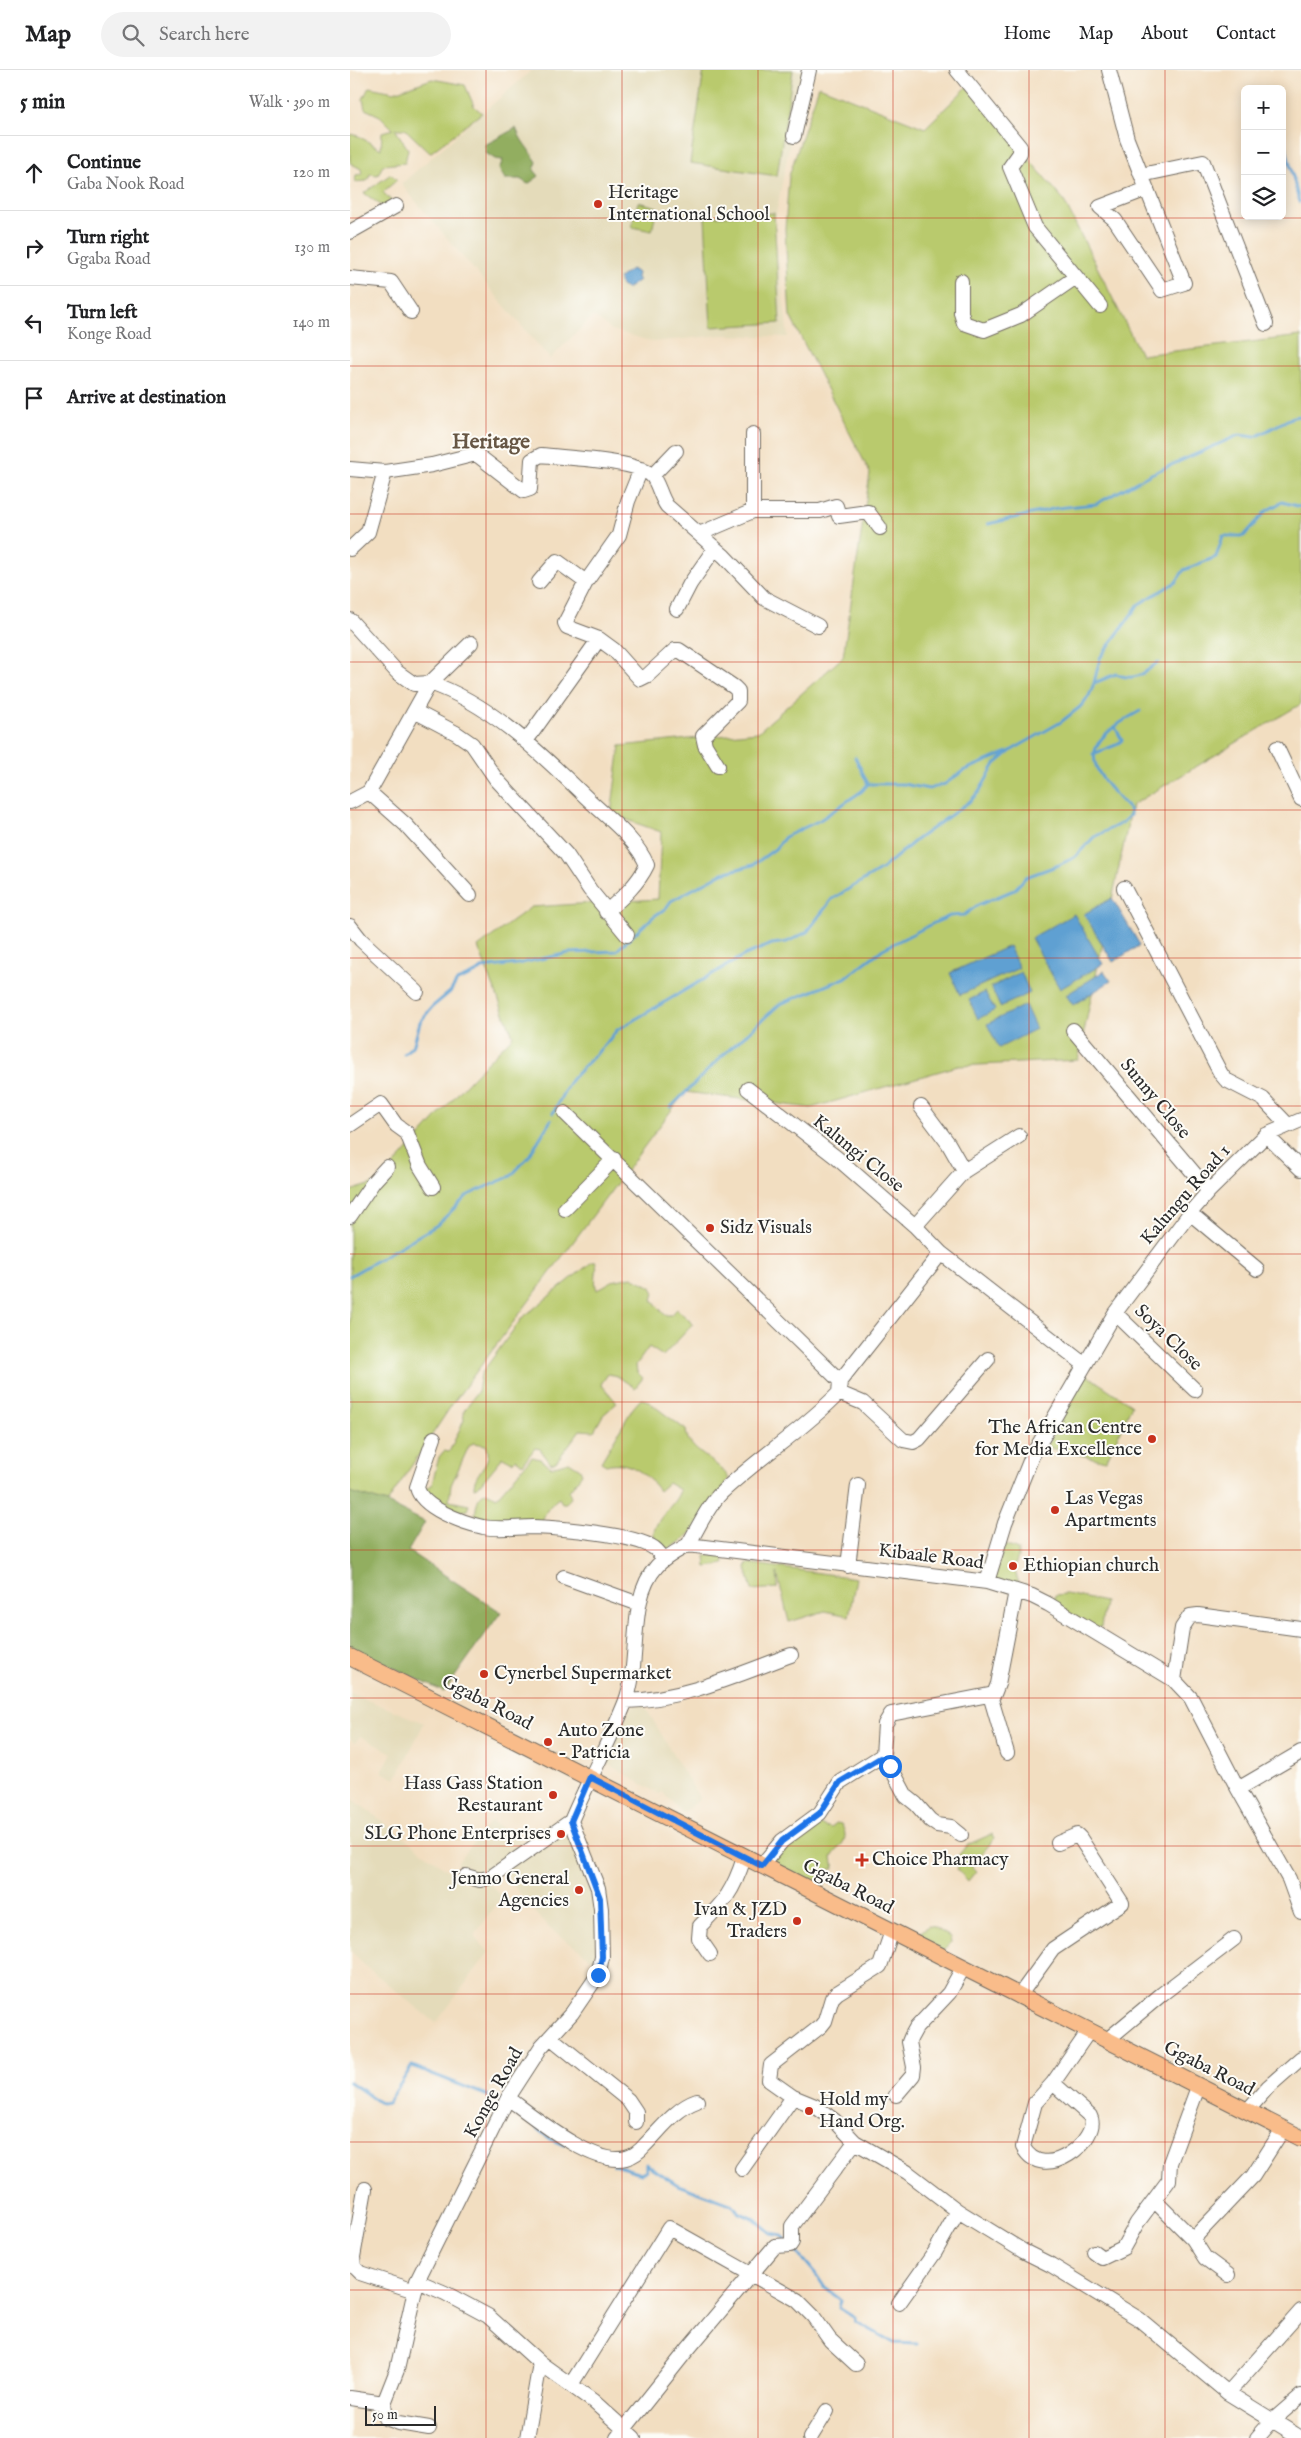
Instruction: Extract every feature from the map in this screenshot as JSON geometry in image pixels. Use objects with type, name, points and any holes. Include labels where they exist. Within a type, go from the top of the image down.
[{"type":"main road","name":"Ggaba Road","points":[[350,1657],[590,1777],[744,1858],[1301,2138]]},
{"type":"street","points":[[794,136],[809,70]]},
{"type":"street","points":[[957,70],[1020,147],[1020,152],[1010,166],[1035,227],[1100,306]]},
{"type":"street","points":[[1109,70],[1123,127],[1144,182],[1184,283],[1162,290],[1115,220],[1100,207],[1144,182],[1203,162],[1266,324]]},
{"type":"street","points":[[350,232],[396,206]]},
{"type":"street","points":[[961,281],[960,313],[964,323],[984,330],[1021,315],[1076,277]]},
{"type":"street","points":[[350,278],[391,282],[411,312]]},
{"type":"street","points":[[753,434],[753,511]]},
{"type":"street","points":[[676,451],[647,472],[628,501],[619,535],[586,582],[565,623],[567,627],[599,640],[614,650],[640,678],[648,675],[675,650],[679,650],[734,687],[738,691],[738,701],[703,736],[705,745],[718,766]]},
{"type":"street","points":[[350,469],[385,472],[432,465],[476,454],[524,491],[530,488],[532,460],[542,455],[610,462],[647,472],[661,499],[769,601],[818,626]]},
{"type":"street","points":[[350,549],[368,532],[385,472]]},
{"type":"street","points":[[699,534],[753,511],[820,511],[836,506],[839,516],[868,512],[880,528]]},
{"type":"street","points":[[677,609],[690,584],[715,548]]},
{"type":"street","points":[[539,582],[557,561],[586,582]]},
{"type":"street","points":[[350,620],[408,682],[414,684],[430,683],[447,690],[526,740],[605,815],[642,854],[647,865],[643,873],[627,894],[606,912]]},
{"type":"street","points":[[526,740],[599,640]]},
{"type":"street","points":[[350,802],[369,792],[416,712],[422,693],[471,643]]},
{"type":"street","points":[[416,712],[456,733],[472,744],[496,779],[566,854],[606,912],[627,935]]},
{"type":"street","points":[[1278,748],[1301,799]]},
{"type":"street","points":[[369,792],[406,825],[470,895]]},
{"type":"street","points":[[1124,888],[1221,1074],[1226,1080],[1263,1099],[1287,1124]]},
{"type":"street","points":[[350,926],[361,940],[417,992]]},
{"type":"street","name":"Sunny Close","points":[[1073,1030],[1209,1191]]},
{"type":"street","name":"Kalungi Close","points":[[748,1089],[836,1158],[915,1226],[941,1253],[1085,1364]]},
{"type":"street","points":[[350,1125],[381,1104],[396,1125],[407,1133],[420,1166],[433,1187]]},
{"type":"street","points":[[921,1107],[948,1142],[964,1171]]},
{"type":"street","points":[[565,1113],[614,1159],[839,1387],[863,1402],[903,1440],[913,1442],[919,1439],[988,1359]]},
{"type":"street","name":"Kalungu Road 1","points":[[987,1582],[994,1555],[1019,1484],[1032,1456],[1114,1313],[1209,1191],[1266,1135],[1287,1124],[1301,1120]]},
{"type":"street","points":[[1266,1135],[1301,1169]]},
{"type":"street","points":[[915,1226],[964,1171],[1019,1136]]},
{"type":"street","points":[[565,1209],[614,1159]]},
{"type":"street","points":[[350,1216],[374,1181],[387,1167]]},
{"type":"street","points":[[1190,1213],[1257,1269]]},
{"type":"street","points":[[466,1876],[480,1880],[491,1877],[571,1821],[626,1702],[634,1672],[638,1604],[650,1576],[664,1559],[688,1545],[709,1508],[722,1493],[799,1430],[839,1387],[941,1253]]},
{"type":"street","name":"Soya Close","points":[[1114,1313],[1195,1390]]},
{"type":"street","points":[[434,1438],[417,1487],[418,1493],[438,1510],[483,1527],[535,1527],[605,1535],[634,1541],[653,1547],[664,1559]]},
{"type":"street","points":[[848,1566],[858,1485]]},
{"type":"street","name":"Kibaale Road","points":[[688,1545],[987,1582],[1048,1604],[1174,1680],[1191,1698],[1238,1789],[1289,1880],[1301,1912]]},
{"type":"street","points":[[564,1576],[638,1604]]},
{"type":"street","points":[[961,1835],[951,1827],[937,1825],[906,1796],[883,1754],[885,1721],[893,1712],[990,1696],[996,1691],[1016,1591]]},
{"type":"street","points":[[1174,1680],[1182,1628],[1190,1616],[1198,1615],[1301,1629]]},
{"type":"street","points":[[626,1702],[680,1692],[730,1678],[791,1655]]},
{"type":"street","points":[[990,1696],[994,1704],[1007,1753]]},
{"type":"street","points":[[1238,1789],[1301,1752]]},
{"type":"street","points":[[762,1866],[782,1841],[820,1813],[840,1782],[883,1754]]},
{"type":"street","name":"Konge Road","points":[[384,2403],[397,2370],[416,2286],[508,2098],[527,2067],[550,2037],[572,2013],[594,1983],[602,1957],[602,1909],[598,1888],[571,1821]]},
{"type":"street","points":[[1019,1996],[1053,1949],[1122,1903],[1080,1838],[1076,1835],[1058,1843]]},
{"type":"street","points":[[710,1954],[699,1938],[700,1926],[721,1906],[730,1894],[744,1858]]},
{"type":"street","points":[[892,1931],[876,1970],[832,1998],[825,2021],[771,2065],[769,2080],[793,2097],[815,2106],[836,2122],[855,2142],[907,2172],[958,2211],[1139,2319],[1228,2393],[1301,2438]]},
{"type":"street","points":[[1107,2040],[1162,1994],[1234,1939]]},
{"type":"street","points":[[896,2095],[913,2074],[911,2037],[949,1992],[963,1968]]},
{"type":"street","points":[[1053,2084],[1090,2116],[1092,2122],[1090,2131],[1073,2152],[1064,2158],[1046,2163],[1032,2159],[1023,2148],[1035,2103],[1053,2084],[1089,2031]]},
{"type":"street","points":[[550,2037],[628,2100],[636,2112],[636,2122]]},
{"type":"street","points":[[1247,2111],[1268,2087],[1301,2058]]},
{"type":"street","points":[[1094,2252],[1102,2258],[1123,2248],[1137,2223],[1155,2201],[1168,2180],[1170,2164],[1198,2087]]},
{"type":"street","points":[[742,2169],[793,2097]]},
{"type":"street","points":[[508,2098],[564,2139],[600,2156],[619,2158],[625,2158],[639,2151],[679,2110],[697,2100]]},
{"type":"street","points":[[1193,2239],[1253,2176],[1283,2129]]},
{"type":"street","points":[[365,2189],[353,2257],[354,2267],[360,2273],[445,2293],[488,2316],[540,2363],[572,2383],[625,2435],[688,2349],[777,2244],[790,2245],[792,2242],[792,2226],[855,2142]]},
{"type":"street","points":[[1155,2201],[1193,2239],[1205,2258],[1228,2275]]},
{"type":"street","points":[[899,2303],[935,2252],[958,2211]]},
{"type":"street","points":[[572,2383],[669,2228],[751,2275],[771,2283],[803,2305],[830,2340],[856,2364]]},
{"type":"street","points":[[1228,2393],[1301,2311]]},
{"type":"street","points":[[527,2438],[540,2363]]},
{"type":"street","points":[[1257,2438],[1272,2421],[1301,2396]]},
{"type":"street","points":[[350,2398],[384,2403],[386,2418],[399,2423],[429,2428]]},
{"type":"street","points":[[810,2438],[827,2411]]},
{"type":"shaded area","name":"Heritage International School","points":[[532,70],[804,70],[774,225],[788,337],[723,335],[653,342],[612,330],[593,316],[550,359],[401,184]]},
{"type":"shaded area","points":[[350,1693],[424,1723],[396,1779],[382,1772],[392,1753],[360,1736],[355,1743],[350,1739]]},
{"type":"shaded area","points":[[644,1705],[700,1799],[683,1814],[663,1792],[659,1794],[601,1760],[633,1706]]},
{"type":"shaded area","points":[[350,1797],[465,1883],[489,1883],[502,1897],[474,1936],[489,1952],[436,2023],[362,1963],[350,1950]]},
{"type":"shaded area","points":[[491,1821],[529,1846],[498,1870],[475,1875],[457,1863]]},
{"type":"shaded area","points":[[565,1828],[597,1908],[595,1961],[550,1929],[519,1893],[505,1871]]},
{"type":"green space","points":[[704,70],[793,70],[777,176],[690,163]]},
{"type":"green space","points":[[432,79],[465,85],[474,106],[482,113],[430,153],[405,129],[395,129],[408,149],[405,163],[383,165],[378,175],[370,174],[367,181],[355,182],[356,175],[362,174],[361,169],[350,163],[350,134],[358,136],[381,149],[382,132],[393,129],[380,116],[365,109],[363,99],[369,87],[394,92]]},
{"type":"green space","points":[[819,86],[925,128],[967,87],[1063,199],[1141,355],[1301,336],[1301,704],[1132,805],[1078,1060],[958,1066],[811,1108],[685,1092],[453,1403],[387,1503],[350,1492],[350,1191],[379,1182],[469,1081],[513,1036],[478,947],[531,907],[658,899],[661,832],[611,814],[620,746],[758,732],[843,657],[870,473],[790,316],[785,229],[789,176]]},
{"type":"green space","points":[[516,128],[537,162],[534,170],[539,176],[528,184],[520,179],[505,179],[499,169],[503,160],[495,159],[486,153],[485,145]]},
{"type":"green space","points":[[391,174],[397,180],[383,192],[393,203],[386,209],[364,193]]},
{"type":"green space","points":[[638,202],[657,207],[652,231],[632,227]]},
{"type":"green space","points":[[774,213],[780,323],[711,327],[705,217]]},
{"type":"green space","points":[[592,1262],[596,1262],[595,1283],[597,1290],[612,1281],[632,1277],[651,1287],[654,1293],[652,1300],[665,1315],[671,1315],[677,1309],[693,1324],[663,1356],[649,1347],[636,1365],[637,1372],[643,1378],[635,1388],[617,1376],[608,1374],[601,1384],[617,1403],[603,1415],[594,1431],[580,1430],[556,1462],[551,1464],[540,1449],[535,1448],[523,1464],[516,1459],[512,1462],[503,1457],[478,1487],[474,1488],[477,1477],[488,1457],[488,1451],[486,1445],[473,1443],[469,1446],[451,1485],[449,1501],[469,1505],[467,1510],[451,1510],[427,1498],[425,1489],[432,1484],[439,1457],[444,1451],[449,1452],[464,1420],[463,1412],[478,1391],[481,1374],[522,1318]]},
{"type":"green space","points":[[1085,1374],[1132,1405],[1106,1461],[1046,1447]]},
{"type":"green space","points":[[641,1399],[646,1400],[686,1430],[692,1445],[725,1472],[729,1479],[694,1529],[676,1545],[665,1551],[657,1543],[654,1535],[655,1528],[659,1520],[677,1498],[680,1490],[668,1483],[659,1491],[648,1478],[636,1469],[622,1464],[606,1465],[601,1462],[633,1408]]},
{"type":"green space","points":[[532,1457],[540,1459],[551,1467],[569,1462],[580,1469],[582,1474],[569,1491],[571,1498],[566,1503],[562,1503],[559,1498],[556,1500],[545,1514],[542,1524],[481,1518],[475,1514],[480,1496],[486,1492],[497,1497]]},
{"type":"green space","points":[[350,1492],[387,1503],[425,1522],[408,1551],[501,1612],[444,1692],[350,1647]]},
{"type":"green space","points":[[1005,1545],[1018,1550],[1018,1557],[1014,1568],[1019,1583],[1015,1588],[992,1581]]},
{"type":"green space","points":[[723,1554],[724,1564],[706,1567],[705,1556]]},
{"type":"green space","points":[[747,1563],[856,1578],[849,1616],[825,1611],[789,1622],[777,1573],[778,1588],[752,1590],[746,1568]]},
{"type":"green space","points":[[1066,1594],[1105,1602],[1101,1627],[1095,1629],[1053,1602],[1055,1595]]},
{"type":"green space","points":[[836,1823],[841,1824],[845,1838],[832,1857],[834,1869],[830,1869],[825,1873],[828,1879],[822,1887],[768,1866],[782,1847],[816,1824],[832,1828]]},
{"type":"green space","points":[[992,1834],[995,1838],[973,1864],[972,1867],[976,1871],[968,1881],[957,1869],[961,1862],[958,1856],[967,1845]]},
{"type":"green space","points":[[928,1926],[934,1927],[950,1937],[951,1943],[943,1951],[916,1936]]},
{"type":"water","points":[[631,269],[638,273],[637,278],[639,280],[627,289],[621,286],[619,278]]},
{"type":"water","points":[[1112,898],[1140,945],[1113,962],[1084,914]]},
{"type":"water","points":[[1074,914],[1103,964],[1060,989],[1031,938]]},
{"type":"water","points":[[1009,946],[1019,968],[960,995],[950,973]]},
{"type":"water","points":[[1104,971],[1111,981],[1073,1005],[1066,995]]},
{"type":"water","points":[[1021,972],[1030,993],[1000,1007],[991,987]]},
{"type":"water","points":[[985,992],[995,1010],[978,1019],[969,1000]]},
{"type":"water","points":[[1025,1005],[1036,1029],[999,1048],[987,1024]]},
{"type":"waterway","points":[[1286,148],[1299,202]]},
{"type":"waterway","points":[[988,524],[1057,508],[1096,504],[1151,474],[1239,435],[1255,437],[1293,417],[1301,416]]},
{"type":"waterway","points":[[1094,683],[1100,658],[1139,604],[1176,582],[1184,570],[1216,557],[1223,536],[1244,536],[1266,511],[1282,502],[1301,507]]},
{"type":"waterway","points":[[553,1113],[572,1079],[617,1030],[745,955],[772,944],[787,942],[807,932],[832,899],[882,869],[916,840],[969,802],[979,792],[995,764],[1012,750],[1061,722],[1080,707],[1089,696],[1094,683],[1116,674],[1129,677],[1139,676],[1158,662]]},
{"type":"waterway","points":[[671,1107],[721,1057],[780,1004],[845,978],[883,949],[936,922],[950,916],[964,915],[978,905],[1014,890],[1026,877],[1075,857],[1094,837],[1122,823],[1130,815],[1129,809],[1103,779],[1096,767],[1094,756],[1097,745],[1106,734],[1140,711]]},
{"type":"waterway","points":[[1093,754],[1116,745],[1122,740],[1115,727]]},
{"type":"waterway","points":[[868,784],[903,784],[929,789],[945,784],[963,771],[1008,752]]},
{"type":"waterway","points":[[855,757],[868,784]]},
{"type":"waterway","points":[[404,1054],[414,1044],[420,1022],[432,1007],[450,992],[457,981],[476,973],[482,968],[517,964],[569,953],[616,951],[653,917],[666,908],[671,901],[723,873],[753,865],[775,849],[785,837],[820,820],[862,791],[868,784]]},
{"type":"waterway","points":[[350,1276],[437,1225],[468,1195],[511,1176],[529,1156],[551,1120]]},
{"type":"waterway","points":[[350,2082],[381,2104],[388,2103],[412,2066],[501,2101]]},
{"type":"waterway","points":[[530,2122],[552,2140],[564,2145]]},
{"type":"waterway","points":[[614,2165],[641,2173],[646,2170],[646,2164],[678,2185],[733,2205],[739,2213],[755,2219],[771,2233],[782,2235],[787,2241]]},
{"type":"waterway","points":[[793,2247],[825,2288],[841,2300],[839,2308],[855,2318],[855,2321],[894,2343],[917,2344]]},
{"type":"place","name":"Heritage International School","points":[[598,204]]},
{"type":"place","name":"Sidz Visuals","points":[[710,1228]]},
{"type":"place","name":"The African Centre for Media Excellence","points":[[1152,1439]]},
{"type":"place","name":"Las Vegas Apartments","points":[[1055,1510]]},
{"type":"place","name":"Ethiopian church","points":[[1013,1566]]},
{"type":"place","name":"Cynerbel Supermarket","points":[[484,1674]]},
{"type":"place","name":"Auto Zone - Patricia","points":[[548,1742]]},
{"type":"place","name":"Hass Gass Station Restaurant","points":[[553,1795]]},
{"type":"place","name":"SLG Phone Enterprises","points":[[561,1834]]},
{"type":"place","name":"Choice Pharmacy","points":[[862,1860]]},
{"type":"place","name":"Jenmo General Agencies","points":[[579,1890]]},
{"type":"place","name":"Ivan & JZD Traders","points":[[797,1921]]},
{"type":"place","name":"Hold my Hand Org.","points":[[809,2111]]},
{"type":"district","name":"Heritage","points":[[491,442]]},
{"type":"route","points":[[598,1975],[602,1957],[602,1909],[598,1888],[571,1821],[590,1777],[762,1866],[782,1841],[820,1813],[840,1782],[845,1778],[880,1758],[890,1766]]}]
